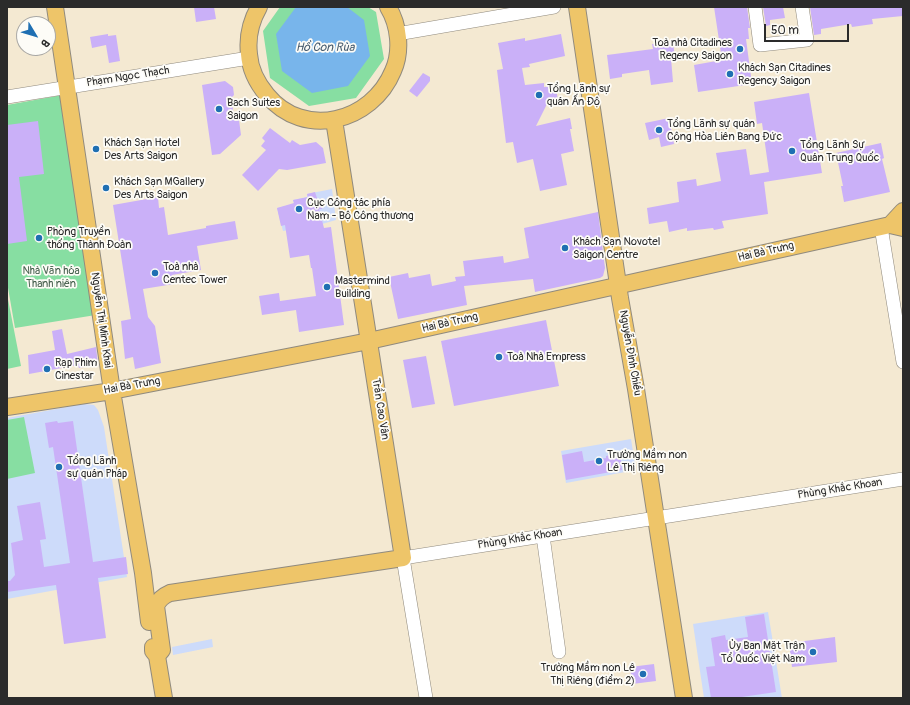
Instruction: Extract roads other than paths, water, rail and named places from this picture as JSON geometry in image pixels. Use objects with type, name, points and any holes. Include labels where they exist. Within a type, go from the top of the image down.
[{"type":"main road","name":"Nguyễn Thị Minh Khai","points":[[55,7],[112,390],[143,573],[153,651],[157,656],[164,698]]},
{"type":"main road","points":[[259,7],[249,34],[249,58],[256,80],[270,99],[279,106],[300,117],[323,121],[334,120],[357,112],[376,99],[384,89],[394,69],[397,57],[397,34],[395,22],[388,7]]},
{"type":"main road","name":"Nguyễn Đình Chiểu","points":[[577,7],[618,285],[636,389],[684,698]]},
{"type":"main road","name":"Trần Cao Vân","points":[[334,120],[403,558]]},
{"type":"main road","points":[[892,226],[903,211]]},
{"type":"main road","name":"Hai Bà Trưng","points":[[7,407],[112,390],[369,341],[618,285],[892,226]]},
{"type":"main road","name":"Phùng Khắc Khoan","points":[[170,593],[403,558]]},
{"type":"main road","points":[[143,573],[154,586],[170,593]]},
{"type":"main road","name":"Nguyễn Thị Minh Khai","points":[[157,656],[162,650],[156,606],[159,600],[170,593]]},
{"type":"street","points":[[397,34],[554,7]]},
{"type":"street","points":[[755,7],[760,45],[807,40],[802,7]]},
{"type":"street","name":"Phạm Ngọc Thạch","points":[[7,97],[249,58]]},
{"type":"street","points":[[892,226],[903,362]]},
{"type":"street","name":"Phùng Khắc Khoan","points":[[403,558],[903,479]]},
{"type":"street","points":[[543,536],[560,652]]},
{"type":"street","name":"Trần Cao Vân","points":[[403,558],[426,698]]},
{"type":"water","name":"Hồ Con Rùa","points":[[296,7],[347,7],[364,20],[370,56],[348,86],[312,93],[282,71],[276,34]]},
{"type":"place","name":"Toà nhà Citadines Regency Saigon","points":[[740,49]]},
{"type":"place","name":"Khách Sạn Citadines Regency Saigon","points":[[730,74]]},
{"type":"place","name":"Tổng Lãnh sự quán Ấn Độ","points":[[539,95]]},
{"type":"place","name":"Bach Suites Saigon","points":[[219,109]]},
{"type":"place","name":"Tổng Lãnh sự quán Cộng Hòa Liên Bang Ðức","points":[[659,130]]},
{"type":"place","name":"Khách Sạn Hotel Des Arts Saigon","points":[[96,149]]},
{"type":"place","name":"Tổng Lãnh Sự Quán Trung Quốc","points":[[792,151]]},
{"type":"place","name":"Khách Sạn MGallery Des Arts Saigon","points":[[106,188]]},
{"type":"place","name":"Cục Công tác phía Nam - Bộ Công thương","points":[[299,209]]},
{"type":"place","name":"Phòng Truyền thống Thành Đoàn","points":[[39,238]]},
{"type":"place","name":"Khách Sạn Novotel Saigon Centre","points":[[565,248]]},
{"type":"place","name":"Toà nhà Centec Tower","points":[[155,273]]},
{"type":"place","name":"Mastermind Building","points":[[327,287]]},
{"type":"place","name":"Toà Nhà Empress","points":[[499,357]]},
{"type":"place","name":"Rạp Phim Cinestar","points":[[47,369]]},
{"type":"place","name":"Trường Mầm non Lê Thị Riêng","points":[[599,461]]},
{"type":"place","name":"Tổng Lãnh sự quán Pháp","points":[[59,467]]},
{"type":"place","name":"Ủy Ban Mặt Trận Tổ Quốc Việt Nam","points":[[813,652]]},
{"type":"place","name":"Trường Mầm non Lê Thị Riêng (điểm 2)","points":[[643,674]]},
{"type":"park label","name":"Nhà Văn hóa Thanh niên","points":[[51,277]]}]
